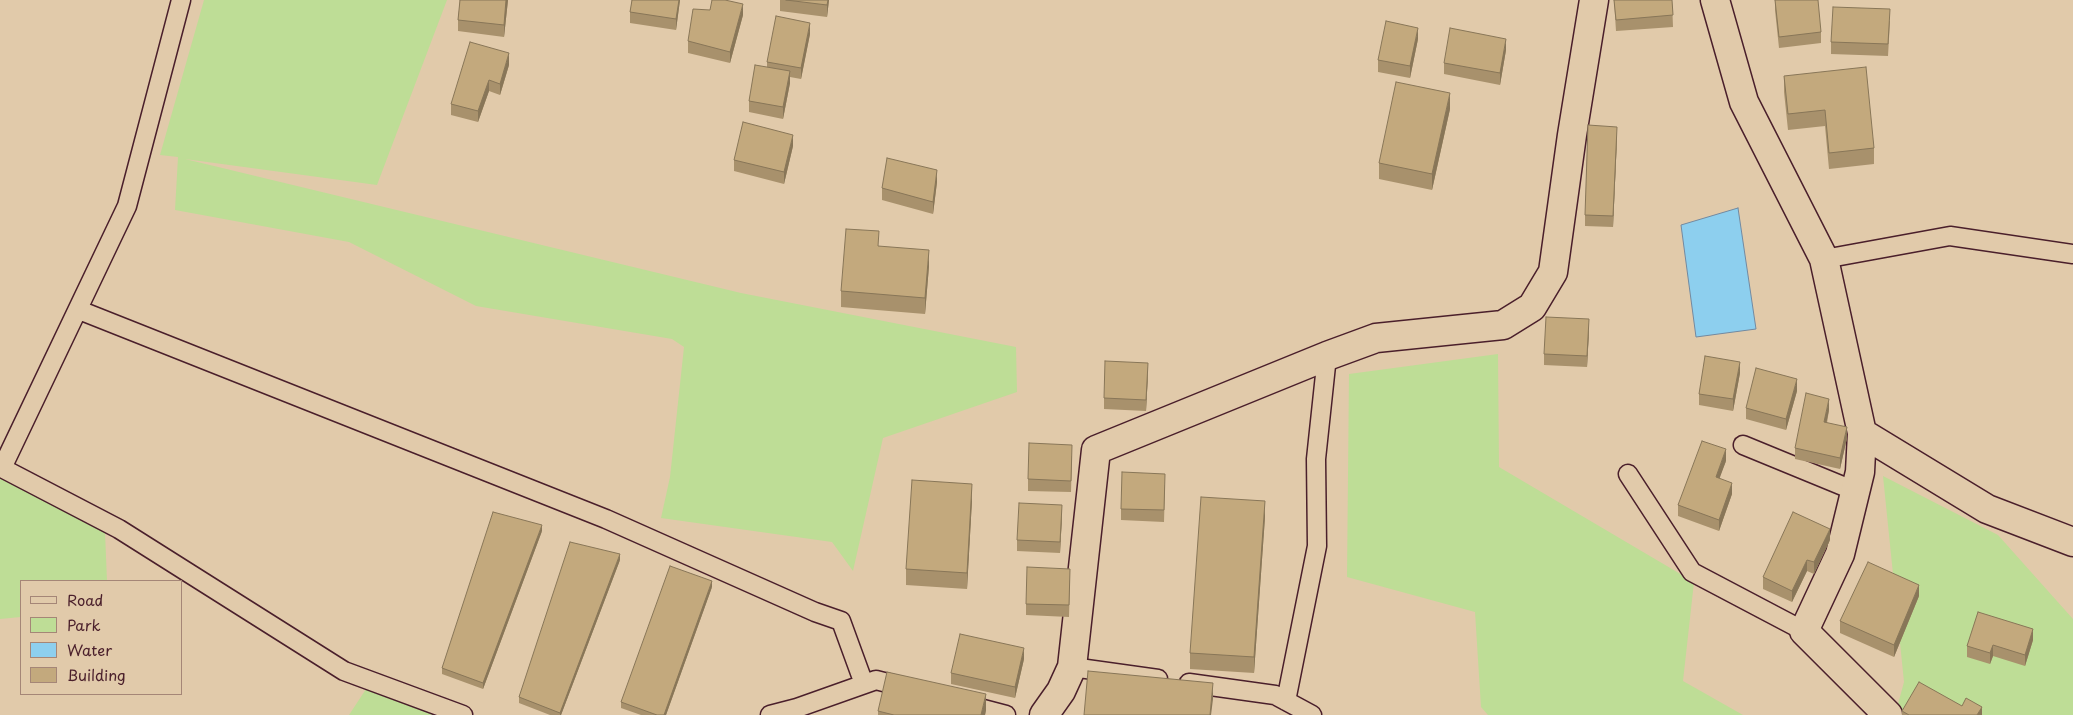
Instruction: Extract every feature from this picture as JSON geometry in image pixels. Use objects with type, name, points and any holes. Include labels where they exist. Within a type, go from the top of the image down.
[{"type":"street","points":[[1044,715],[1061,691],[1072,667],[1096,450],[1376,338],[1503,325],[1532,307],[1553,272],[1572,135],[1594,0]]},
{"type":"street","points":[[1715,0],[1744,102],[1824,259],[1862,433],[1860,472],[1840,554],[1804,631],[1888,715]]},
{"type":"street","points":[[1862,433],[1987,509],[2073,542]]},
{"type":"lane","points":[[181,0],[128,206],[1,468],[119,528],[344,670],[463,715]]},
{"type":"lane","points":[[1824,259],[1950,236],[2073,254]]},
{"type":"lane","points":[[78,310],[606,519],[816,612],[841,621],[864,684]]},
{"type":"lane","points":[[1286,701],[1317,546],[1316,459],[1327,356]]},
{"type":"lane","points":[[1743,445],[1855,491]]},
{"type":"lane","points":[[1628,474],[1692,572],[1804,631]]},
{"type":"lane","points":[[1072,667],[1275,695],[1312,715]]},
{"type":"lane","points":[[770,715],[797,708],[876,680],[922,692]]},
{"type":"lane","points":[[950,700],[1006,715]]},
{"type":"green space","points":[[204,0],[447,0],[377,185],[185,159],[741,293],[1016,347],[1017,392],[883,438],[853,571],[832,542],[661,518],[670,477],[684,347],[672,339],[476,306],[349,242],[175,210],[178,157],[160,155]]},
{"type":"green space","points":[[1498,354],[1499,467],[1694,582],[1683,681],[1743,715],[1488,715],[1481,707],[1475,612],[1347,577],[1349,374]]},
{"type":"green space","points":[[0,462],[105,532],[107,580],[20,580],[20,617],[0,619]]},
{"type":"green space","points":[[1883,476],[1998,535],[2073,619],[2073,715],[1895,715],[1904,682]]},
{"type":"green space","points":[[368,686],[453,715],[349,715]]},
{"type":"water","points":[[1738,208],[1756,329],[1696,337],[1681,225]]},
{"type":"building","points":[[460,0],[506,0],[504,25],[458,20]]},
{"type":"building","points":[[632,0],[679,0],[676,19],[630,12]]},
{"type":"building","points":[[712,0],[725,0],[743,4],[730,52],[688,41],[693,9],[710,10]]},
{"type":"building","points":[[786,0],[828,0],[827,5]]},
{"type":"building","points":[[1614,0],[1672,0],[1673,15],[1616,20]]},
{"type":"building","points":[[1775,0],[1818,0],[1821,32],[1779,37]]},
{"type":"building","points":[[1833,7],[1890,9],[1888,44],[1831,42]]},
{"type":"building","points":[[776,16],[810,23],[801,68],[767,62]]},
{"type":"building","points":[[1386,21],[1418,28],[1410,66],[1378,60]]},
{"type":"building","points":[[1450,28],[1506,39],[1500,73],[1444,63]]},
{"type":"building","points":[[470,42],[509,53],[500,84],[489,80],[478,111],[451,104]]},
{"type":"building","points":[[755,65],[790,71],[783,107],[749,101]]},
{"type":"building","points":[[1866,67],[1874,148],[1829,153],[1825,110],[1788,114],[1784,76]]},
{"type":"building","points":[[1396,82],[1450,93],[1432,174],[1379,163]]},
{"type":"building","points":[[743,122],[793,135],[784,172],[734,160]]},
{"type":"building","points":[[1588,125],[1617,127],[1613,216],[1585,215]]},
{"type":"building","points":[[887,158],[937,170],[933,202],[882,188]]},
{"type":"building","points":[[846,229],[879,231],[878,246],[929,250],[925,298],[841,291]]},
{"type":"building","points":[[1546,317],[1589,319],[1587,356],[1544,354]]},
{"type":"building","points":[[1705,356],[1740,362],[1733,399],[1699,394]]},
{"type":"building","points":[[1105,361],[1148,363],[1146,400],[1104,398]]},
{"type":"building","points":[[1756,368],[1797,379],[1786,419],[1746,408]]},
{"type":"building","points":[[1806,393],[1829,399],[1824,422],[1847,427],[1840,458],[1795,448]]},
{"type":"building","points":[[1702,441],[1726,449],[1716,477],[1732,483],[1719,520],[1678,505]]},
{"type":"building","points":[[1029,443],[1072,445],[1071,481],[1028,479]]},
{"type":"building","points":[[1122,472],[1165,474],[1164,510],[1121,509]]},
{"type":"building","points":[[912,480],[972,484],[967,573],[906,569]]},
{"type":"building","points":[[1201,497],[1265,501],[1254,657],[1190,653]]},
{"type":"building","points":[[1019,503],[1062,505],[1060,542],[1017,540]]},
{"type":"building","points":[[493,512],[542,525],[483,683],[442,668]]},
{"type":"building","points":[[1793,512],[1830,529],[1814,562],[1807,560],[1792,591],[1763,577]]},
{"type":"building","points":[[570,542],[620,554],[560,713],[519,697]]},
{"type":"building","points":[[1868,562],[1919,585],[1894,645],[1840,621]]},
{"type":"building","points":[[670,566],[712,581],[664,715],[657,715],[621,702]]},
{"type":"building","points":[[1027,567],[1070,569],[1069,605],[1026,604]]},
{"type":"building","points":[[1978,612],[2033,629],[2025,655],[1993,645],[1990,653],[1967,646]]},
{"type":"building","points":[[960,634],[1024,648],[1015,687],[951,673]]},
{"type":"building","points":[[1088,671],[1213,683],[1210,715],[1084,715]]},
{"type":"building","points":[[887,672],[986,694],[981,715],[894,715],[878,711]]},
{"type":"building","points":[[1919,682],[1962,706],[1966,698],[1982,707],[1977,715],[1909,715],[1902,711]]}]
